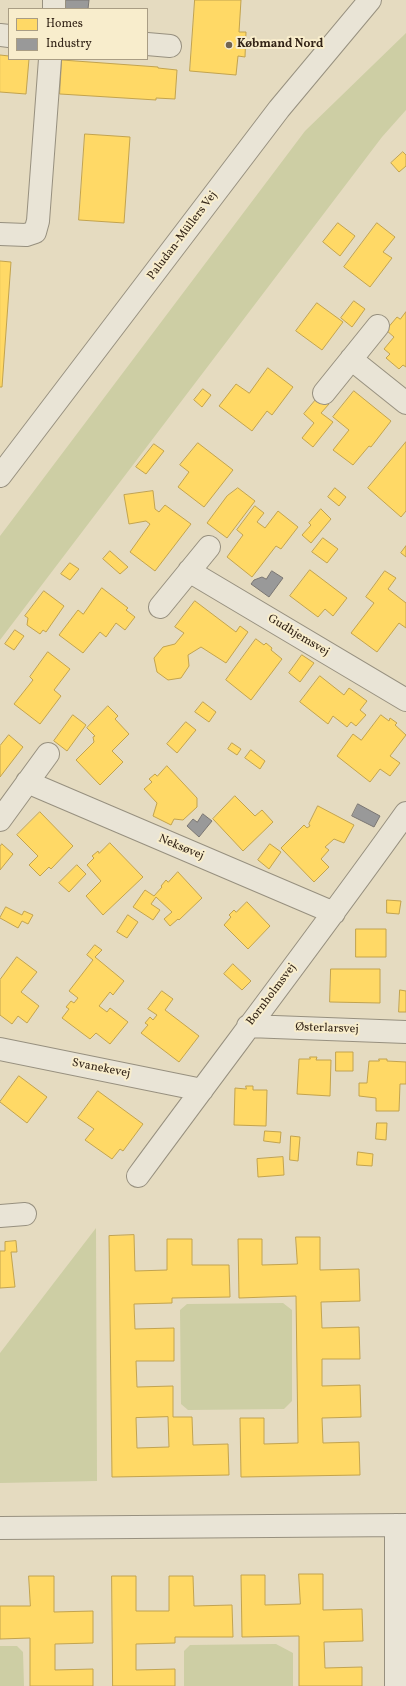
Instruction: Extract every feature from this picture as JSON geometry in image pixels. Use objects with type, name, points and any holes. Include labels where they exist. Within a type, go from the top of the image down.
[{"type":"street","name":"Paludan-Müllers Vej","points":[[0,476],[278,109],[370,0]]},
{"type":"street","points":[[148,44],[170,46]]},
{"type":"street","points":[[0,234],[26,235],[35,232],[38,221],[50,60]]},
{"type":"street","points":[[324,393],[378,326]]},
{"type":"street","points":[[351,359],[406,403]]},
{"type":"street","points":[[160,607],[209,547]]},
{"type":"street","name":"Gudhjemsvej","points":[[189,571],[406,700]]},
{"type":"street","points":[[0,820],[48,754]]},
{"type":"street","name":"Neksøvej","points":[[27,782],[334,914]]},
{"type":"street","name":"Bornholmsvej","points":[[138,1176],[248,1026],[334,914],[406,813]]},
{"type":"street","name":"Østerlarsvej","points":[[248,1026],[406,1032]]},
{"type":"street","name":"Svanekevej","points":[[0,1049],[202,1090]]},
{"type":"street","points":[[0,1216],[25,1214]]},
{"type":"street","points":[[0,1528],[401,1525],[396,1686]]},
{"type":"green space","points":[[406,33],[406,110],[382,137],[0,640],[0,536],[305,131]]},
{"type":"green space","points":[[96,1228],[97,1481],[0,1483],[0,1353]]},
{"type":"green space","points":[[283,1303],[292,1310],[292,1401],[284,1409],[188,1410],[181,1404],[180,1310],[187,1304]]},
{"type":"green space","points":[[276,1644],[293,1653],[293,1686],[184,1686],[184,1651],[190,1645]]},
{"type":"green space","points":[[0,1646],[17,1646],[23,1652],[24,1686],[0,1686]]},
{"type":"building: Homes","points":[[195,0],[241,0],[239,32],[246,32],[245,57],[238,56],[236,75],[190,71]]},
{"type":"building: Homes","points":[[0,55],[8,56],[8,60],[29,60],[26,94],[0,92]]},
{"type":"building: Homes","points":[[62,60],[158,67],[177,70],[175,99],[156,98],[156,100],[60,94]]},
{"type":"building: Homes","points":[[85,134],[130,137],[124,223],[79,220]]},
{"type":"building: Homes","points":[[403,152],[406,155],[406,166],[399,172],[391,163]]},
{"type":"building: Homes","points":[[338,223],[355,236],[340,256],[323,242]]},
{"type":"building: Homes","points":[[377,223],[395,237],[383,252],[392,258],[370,287],[344,267]]},
{"type":"building: Homes","points":[[0,261],[11,262],[2,387],[0,387]]},
{"type":"building: Homes","points":[[354,301],[365,309],[352,327],[341,318]]},
{"type":"building: Homes","points":[[317,303],[343,322],[322,350],[296,331]]},
{"type":"building: Homes","points":[[406,312],[406,367],[403,365],[399,369],[386,358],[390,354],[384,349],[394,337],[386,330],[397,317],[400,319]]},
{"type":"building: Homes","points":[[268,368],[293,387],[272,415],[267,411],[252,431],[219,406],[236,384],[249,393]]},
{"type":"building: Homes","points":[[203,389],[211,395],[202,407],[194,400]]},
{"type":"building: Homes","points":[[354,391],[391,421],[371,447],[369,446],[353,465],[333,450],[349,430],[333,417]]},
{"type":"building: Homes","points":[[319,396],[329,404],[321,413],[333,422],[313,447],[302,438],[314,423],[304,414]]},
{"type":"building: Homes","points":[[406,442],[406,511],[401,517],[368,488]]},
{"type":"building: Homes","points":[[198,443],[233,470],[204,507],[178,487],[189,472],[180,465]]},
{"type":"building: Homes","points":[[154,444],[164,451],[146,474],[136,467]]},
{"type":"building: Homes","points":[[238,488],[255,501],[227,538],[207,523],[227,496]]},
{"type":"building: Homes","points":[[335,488],[346,497],[339,506],[328,497]]},
{"type":"building: Homes","points":[[153,491],[155,509],[159,512],[165,505],[191,524],[155,571],[130,552],[150,524],[146,521],[129,524],[124,495]]},
{"type":"building: Homes","points":[[255,506],[264,513],[257,522],[265,528],[278,511],[298,527],[281,549],[276,546],[252,577],[227,557],[243,535],[237,530]]},
{"type":"building: Homes","points":[[321,509],[331,519],[311,543],[302,535],[311,525],[309,523]]},
{"type":"building: Homes","points":[[323,538],[338,549],[327,563],[312,552]]},
{"type":"building: Homes","points":[[406,546],[406,557],[401,553]]},
{"type":"building: Homes","points":[[110,551],[128,567],[120,574],[103,559]]},
{"type":"building: Homes","points":[[70,563],[79,569],[70,580],[61,574]]},
{"type":"building: Homes","points":[[310,570],[347,598],[333,616],[325,609],[318,617],[290,596]]},
{"type":"building: Homes","points":[[385,571],[396,578],[388,589],[406,603],[406,628],[399,623],[377,652],[351,633],[374,603],[366,597]]},
{"type":"building: Homes","points":[[102,588],[128,608],[126,610],[135,617],[125,630],[116,623],[106,637],[100,632],[83,653],[59,635],[78,610],[83,614]]},
{"type":"building: Homes","points":[[44,591],[64,606],[46,632],[43,630],[40,634],[27,625],[28,618],[25,616]]},
{"type":"building: Homes","points":[[195,601],[236,632],[240,626],[248,632],[226,663],[201,647],[188,655],[189,666],[181,678],[168,680],[157,672],[154,658],[163,647],[175,644],[184,633],[175,627]]},
{"type":"building: Homes","points":[[15,630],[24,636],[14,650],[5,644]]},
{"type":"building: Homes","points":[[256,639],[264,645],[266,643],[272,648],[271,650],[282,659],[251,700],[226,680]]},
{"type":"building: Homes","points":[[48,652],[70,669],[54,690],[61,696],[40,724],[14,704],[33,680],[30,677]]},
{"type":"building: Homes","points":[[302,655],[314,663],[300,682],[289,673]]},
{"type":"building: Homes","points":[[320,676],[344,695],[349,688],[367,701],[360,710],[366,715],[356,726],[351,722],[347,727],[333,716],[328,724],[300,702]]},
{"type":"building: Homes","points":[[203,702],[216,712],[209,722],[195,712]]},
{"type":"building: Homes","points":[[108,706],[118,716],[115,719],[129,734],[112,751],[123,762],[100,785],[76,760],[94,742],[93,737],[95,736],[87,728]]},
{"type":"building: Homes","points":[[73,715],[86,725],[67,751],[54,741]]},
{"type":"building: Homes","points":[[381,715],[389,721],[390,718],[397,723],[395,725],[406,735],[390,756],[400,763],[390,776],[380,769],[370,782],[337,756],[353,734],[361,740]]},
{"type":"building: Homes","points":[[186,722],[196,730],[177,753],[167,744]]},
{"type":"building: Homes","points":[[9,735],[23,747],[0,777],[0,746]]},
{"type":"building: Homes","points":[[232,743],[241,749],[237,755],[228,749]]},
{"type":"building: Homes","points":[[251,750],[265,761],[260,769],[245,758]]},
{"type":"building: Homes","points":[[167,766],[197,798],[197,807],[183,820],[174,819],[171,825],[153,816],[157,803],[144,789],[152,782],[149,779],[155,774],[157,776]]},
{"type":"building: Homes","points":[[235,796],[255,816],[262,810],[273,822],[243,851],[213,819]]},
{"type":"building: Homes","points":[[318,806],[354,825],[344,843],[334,839],[325,847],[329,850],[321,859],[329,867],[314,882],[281,848],[304,825],[307,828],[310,826],[309,824]]},
{"type":"building: Homes","points":[[40,812],[73,846],[51,869],[49,867],[40,876],[29,865],[38,856],[17,835]]},
{"type":"building: Homes","points":[[110,843],[143,877],[103,915],[86,896],[101,881],[87,865],[94,858],[92,856],[98,851],[99,853]]},
{"type":"building: Homes","points":[[2,844],[13,854],[0,870],[0,847]]},
{"type":"building: Homes","points":[[270,844],[281,852],[269,869],[258,860]]},
{"type":"building: Homes","points":[[77,865],[86,874],[69,892],[59,883]]},
{"type":"building: Homes","points":[[178,872],[202,898],[179,920],[178,919],[170,926],[164,919],[172,912],[156,897],[151,904],[160,910],[153,920],[133,907],[145,890],[154,896],[166,880],[168,882]]},
{"type":"building: Homes","points":[[387,900],[401,901],[399,914],[387,913]]},
{"type":"building: Homes","points":[[247,902],[270,926],[248,949],[224,925],[231,917],[229,915],[234,910],[236,912]]},
{"type":"building: Homes","points":[[6,907],[22,915],[24,911],[33,915],[28,924],[22,921],[18,928],[0,918]]},
{"type":"building: Homes","points":[[128,915],[138,922],[127,938],[117,932]]},
{"type":"building: Homes","points":[[356,929],[386,929],[386,957],[356,957]]},
{"type":"building: Homes","points":[[95,945],[102,950],[95,957],[124,981],[113,995],[110,992],[99,1006],[107,1012],[110,1008],[128,1022],[110,1044],[96,1033],[90,1039],[62,1018],[69,1009],[66,1007],[71,1001],[74,1003],[78,998],[69,991],[93,960],[87,955]]},
{"type":"building: Homes","points":[[17,957],[37,972],[21,992],[39,1006],[27,1023],[18,1016],[12,1024],[0,1015],[0,980]]},
{"type":"building: Homes","points":[[233,964],[251,981],[242,990],[224,974]]},
{"type":"building: Homes","points":[[331,969],[380,969],[380,1003],[330,1002]]},
{"type":"building: Homes","points":[[400,990],[406,991],[406,1012],[399,1012]]},
{"type":"building: Homes","points":[[162,991],[173,999],[165,1010],[199,1036],[179,1062],[141,1033],[148,1025],[145,1023],[150,1017],[153,1020],[157,1015],[148,1009]]},
{"type":"building: Homes","points":[[336,1052],[353,1052],[353,1071],[336,1071]]},
{"type":"building: Homes","points":[[310,1057],[317,1057],[316,1060],[331,1060],[330,1096],[297,1094],[299,1059],[310,1059]]},
{"type":"building: Homes","points":[[379,1059],[406,1062],[406,1084],[400,1084],[399,1111],[376,1111],[376,1098],[359,1096],[359,1083],[367,1083],[369,1061],[379,1061]]},
{"type":"building: Homes","points":[[19,1076],[47,1097],[27,1123],[0,1102]]},
{"type":"building: Homes","points":[[246,1086],[253,1086],[253,1090],[267,1090],[266,1126],[234,1125],[235,1088],[246,1089]]},
{"type":"building: Homes","points":[[98,1091],[143,1124],[123,1151],[120,1149],[112,1159],[85,1140],[94,1129],[78,1118]]},
{"type":"building: Homes","points":[[377,1123],[387,1123],[386,1140],[376,1139]]},
{"type":"building: Homes","points":[[265,1131],[281,1132],[280,1143],[264,1141]]},
{"type":"building: Homes","points":[[291,1136],[300,1137],[298,1161],[290,1160]]},
{"type":"building: Homes","points":[[358,1152],[373,1154],[372,1166],[357,1165]]},
{"type":"building: Homes","points":[[283,1157],[284,1175],[258,1177],[257,1159]]},
{"type":"building: Homes","points":[[134,1235],[135,1271],[167,1270],[167,1239],[192,1239],[192,1265],[229,1265],[230,1297],[172,1298],[172,1303],[134,1304],[135,1329],[174,1328],[174,1361],[136,1361],[137,1387],[173,1386],[173,1417],[192,1417],[193,1445],[228,1444],[229,1475],[112,1477],[109,1236]],"holes":[[[168,1417],[169,1447],[137,1448],[136,1418]]]},
{"type":"building: Homes","points":[[296,1237],[320,1237],[320,1270],[359,1269],[360,1301],[321,1302],[322,1328],[359,1327],[360,1359],[322,1359],[322,1386],[360,1385],[361,1417],[322,1418],[323,1443],[359,1442],[360,1475],[241,1477],[240,1418],[264,1418],[264,1444],[298,1443],[296,1296],[239,1298],[238,1239],[262,1239],[262,1265],[297,1264]]},
{"type":"building: Homes","points":[[16,1241],[17,1252],[11,1252],[15,1287],[0,1288],[0,1251],[5,1251],[5,1242]]},
{"type":"building: Homes","points":[[299,1574],[323,1574],[323,1610],[362,1609],[363,1641],[324,1642],[325,1668],[362,1667],[362,1686],[299,1686],[299,1636],[242,1637],[241,1575],[265,1575],[265,1605],[300,1604]]},
{"type":"building: Homes","points":[[29,1576],[54,1576],[54,1612],[93,1611],[93,1643],[55,1644],[55,1670],[93,1669],[93,1686],[30,1686],[30,1638],[0,1639],[0,1606],[30,1606]]},
{"type":"building: Homes","points":[[112,1576],[136,1576],[136,1611],[169,1611],[169,1576],[193,1576],[194,1606],[232,1605],[233,1637],[175,1637],[175,1643],[136,1644],[136,1670],[175,1669],[175,1686],[113,1686]]},
{"type":"building: Industry","points":[[65,0],[89,0],[88,8],[64,8]]},
{"type":"building: Industry","points":[[272,571],[283,578],[269,597],[251,584],[254,580],[262,577],[266,579]]},
{"type":"building: Industry","points":[[358,804],[380,816],[374,827],[352,816]]},
{"type":"building: Industry","points":[[203,814],[212,821],[199,837],[187,826],[193,819],[197,822]]},
{"type":"place","name":"Købmand Nord","points":[[229,45]]}]
